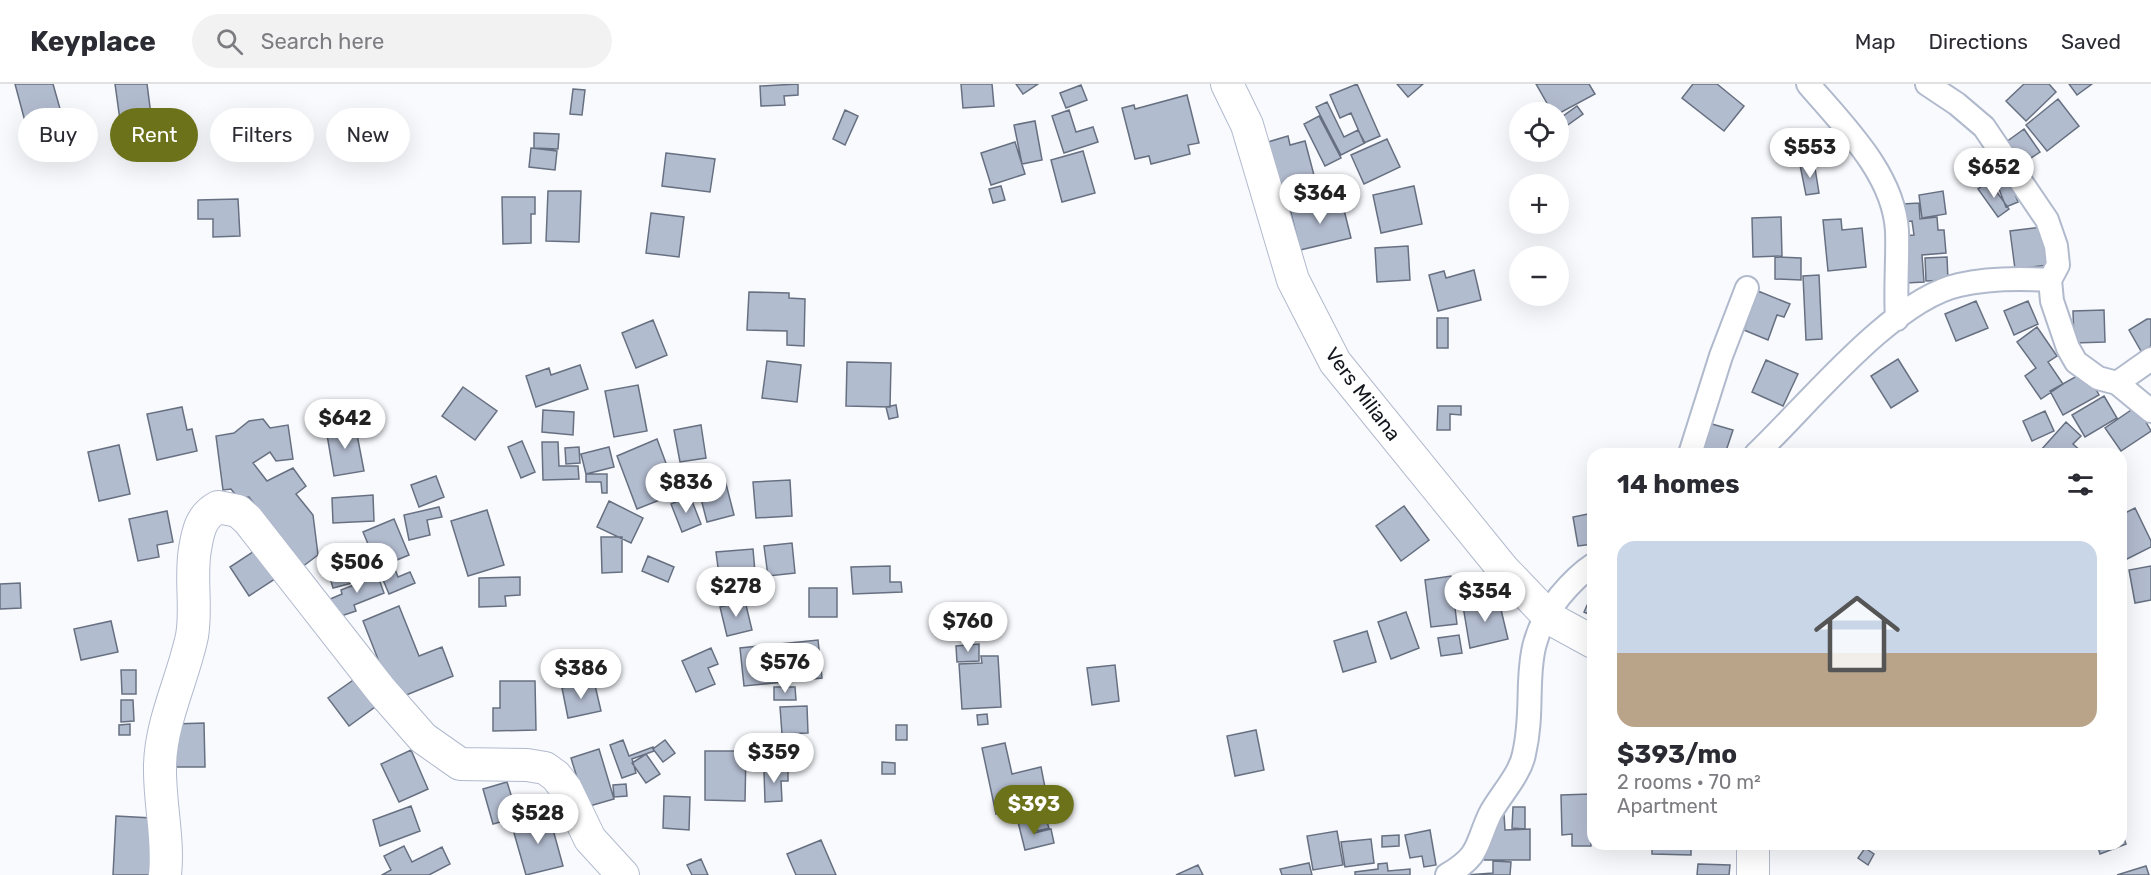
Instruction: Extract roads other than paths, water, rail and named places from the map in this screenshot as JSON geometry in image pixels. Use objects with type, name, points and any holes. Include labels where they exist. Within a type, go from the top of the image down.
[{"type":"main road","name":"Vers Miliana","points":[[1227,84],[1247,125],[1293,280],[1335,362],[1503,569],[1551,620],[1587,639]]},
{"type":"main road","points":[[165,875],[167,851],[160,789],[162,738],[192,634],[195,549],[202,521],[218,507],[228,507],[238,511],[248,520],[381,690],[423,738],[460,764],[527,765],[545,768],[556,776],[566,789],[590,839],[623,875]]},
{"type":"main road","points":[[1753,850],[1753,875]]},
{"type":"street","points":[[1808,84],[1846,128],[1882,179],[1893,207],[1897,230],[1898,319]]},
{"type":"street","points":[[1927,84],[1957,104],[1984,127],[2047,220],[2056,246],[2058,266],[2050,280],[2057,320],[2076,362],[2098,378],[2117,383],[2151,411]]},
{"type":"street","points":[[1762,448],[1803,405],[1898,319],[1931,295],[1957,285],[2004,278],[2050,280]]},
{"type":"street","points":[[1692,448],[1721,356],[1747,288]]},
{"type":"street","points":[[2117,383],[2151,359]]},
{"type":"street","points":[[1447,875],[1471,859],[1479,847],[1499,796],[1524,757],[1528,731],[1530,665],[1535,637],[1546,614],[1573,579],[1587,570]]}]
